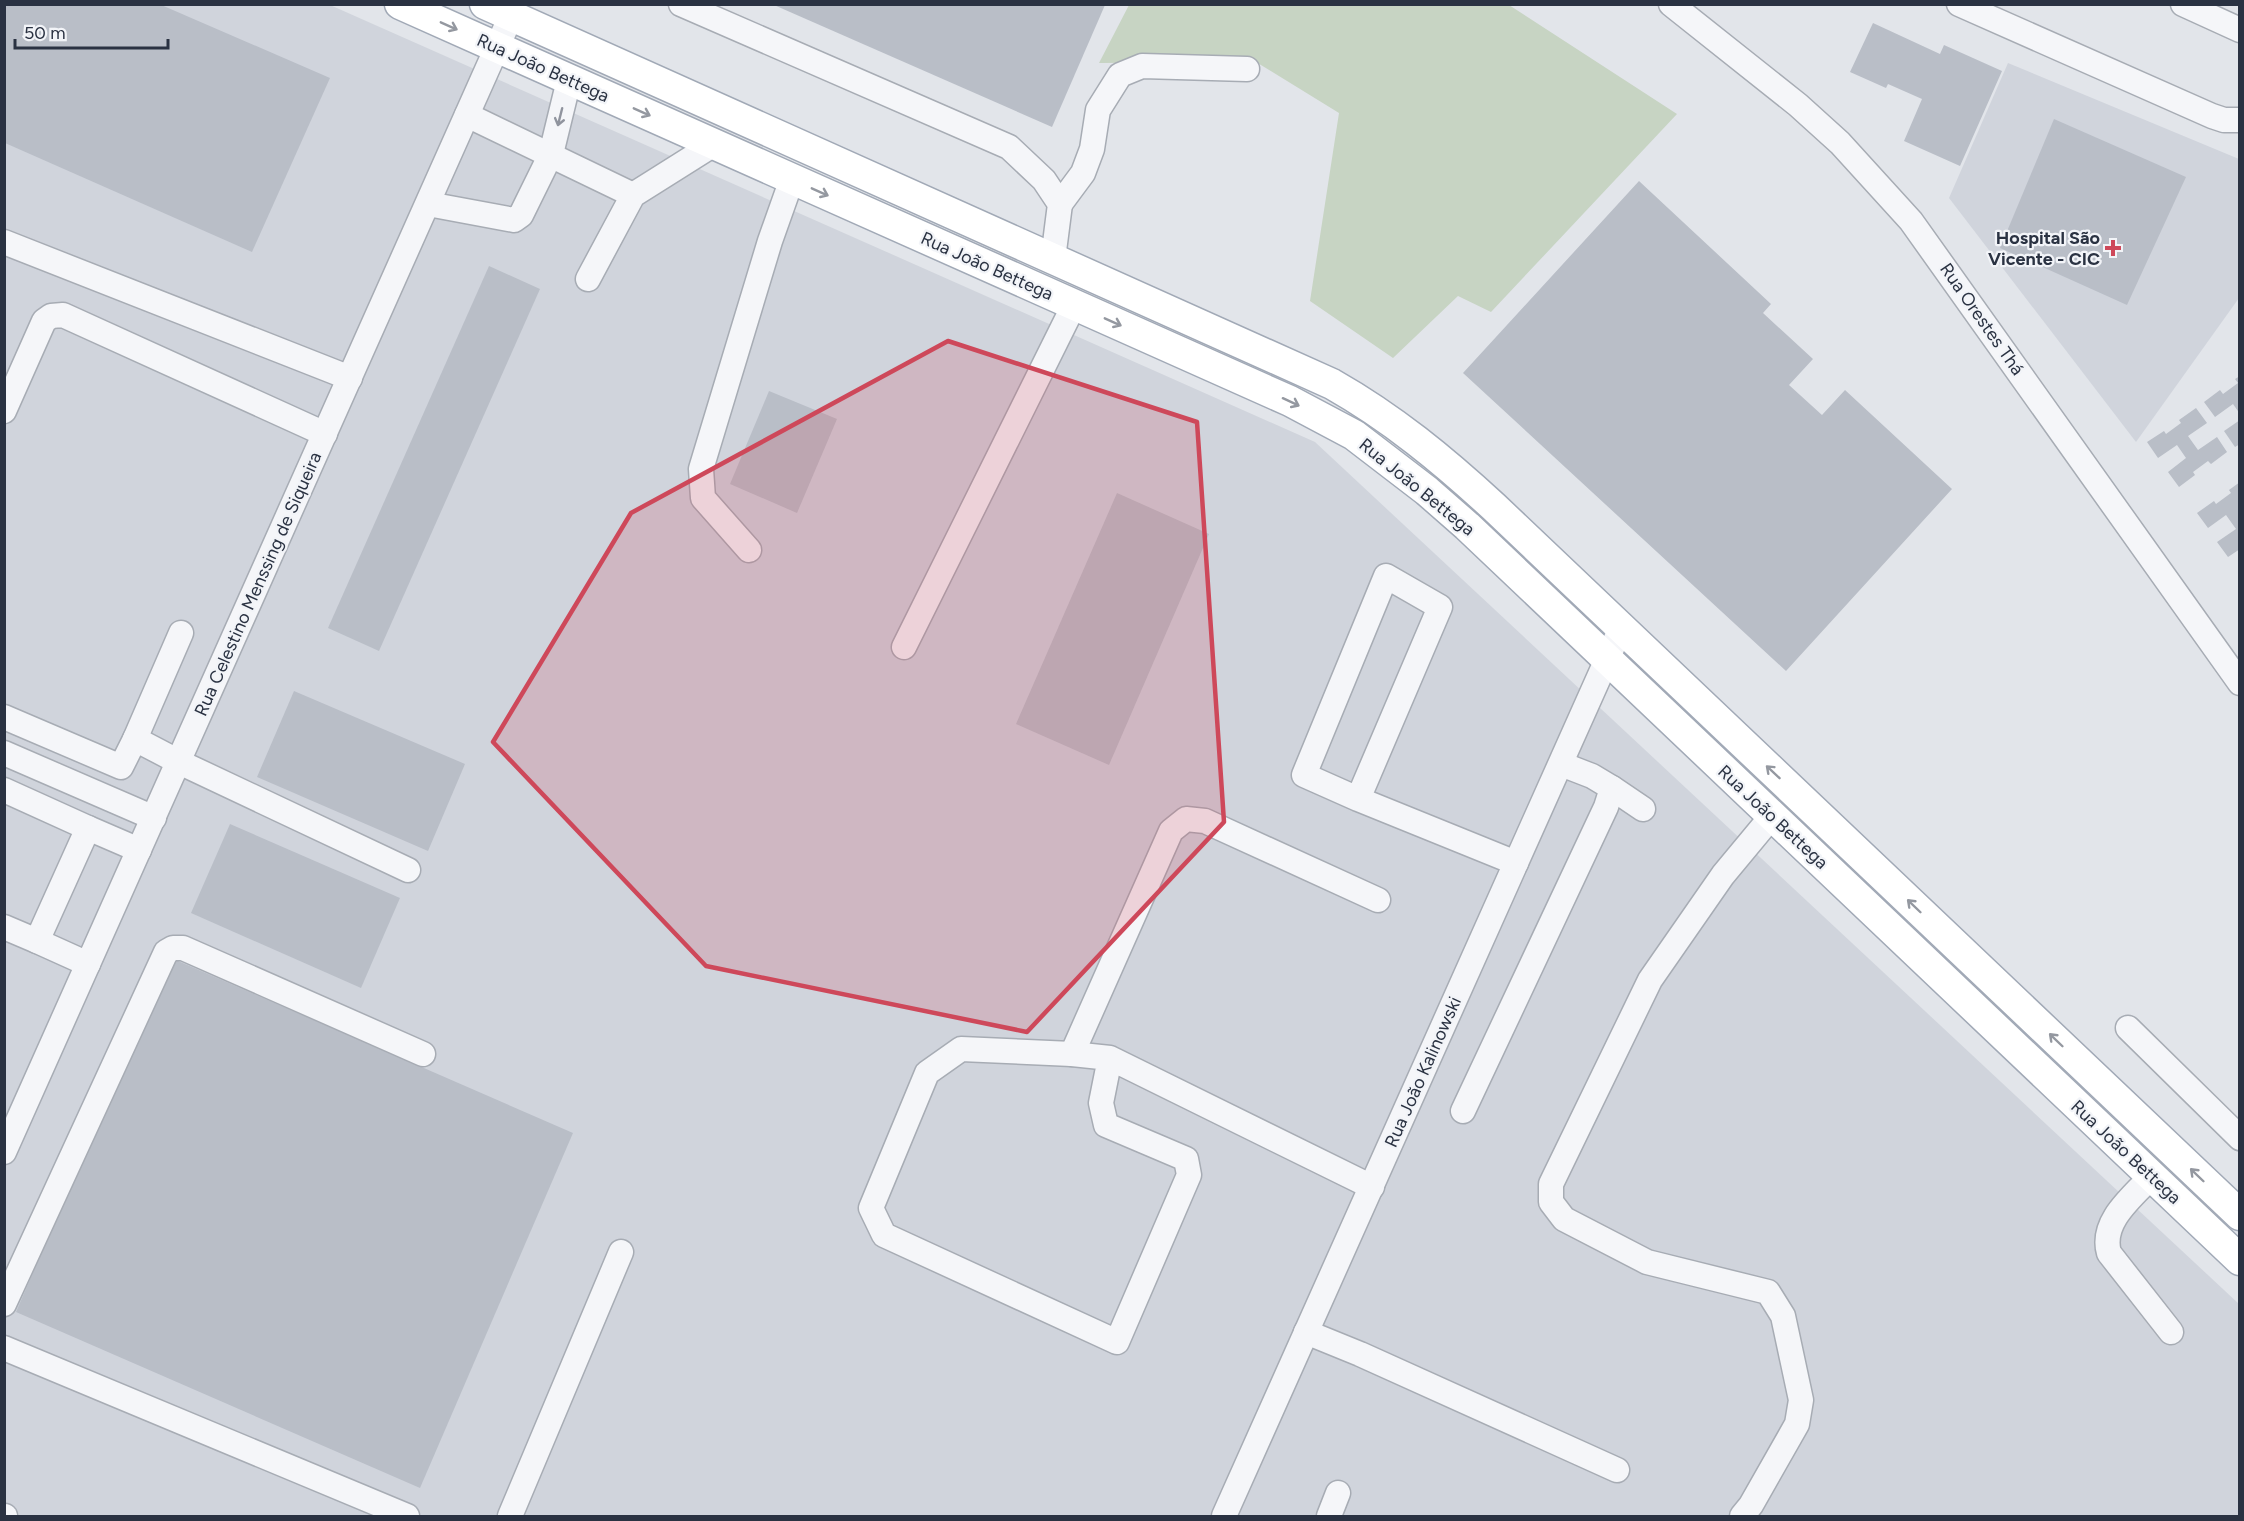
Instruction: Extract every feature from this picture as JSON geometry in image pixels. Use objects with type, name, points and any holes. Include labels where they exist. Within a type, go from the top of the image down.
[{"type":"main road","name":"Rua João Bettega","points":[[400,4],[1290,401],[1354,435],[1451,512],[2240,1260]]},
{"type":"main road","name":"Rua João Bettega","points":[[498,10],[1332,384],[1365,402],[1456,472],[2240,1215]]},
{"type":"street","points":[[681,4],[1009,147],[1044,180],[1060,204]]},
{"type":"street","name":"Rua Orestes Thá","points":[[1671,4],[1798,105],[1839,143],[1911,222],[2240,683]]},
{"type":"street","points":[[1959,4],[2212,116],[2224,120],[2240,120]]},
{"type":"street","points":[[2183,4],[2240,30]]},
{"type":"street","name":"Rua Celestino Menssing de Siqueira","points":[[4,1152],[498,48],[498,10]]},
{"type":"street","points":[[1053,259],[1060,204],[1083,173],[1092,149],[1098,110],[1120,75],[1142,66],[1247,69]]},
{"type":"street","points":[[428,204],[514,220],[521,215],[551,154],[569,80]]},
{"type":"street","points":[[467,116],[633,195]]},
{"type":"street","points":[[588,279],[633,195],[714,144]]},
{"type":"street","points":[[749,550],[703,498],[701,469],[770,241],[792,179]]},
{"type":"street","points":[[4,242],[350,378]]},
{"type":"street","points":[[904,647],[1074,305]]},
{"type":"street","points":[[4,411],[44,321],[51,315],[63,315],[325,434]]},
{"type":"street","points":[[1358,799],[1440,607],[1386,576],[1304,775],[1358,799],[1516,864]]},
{"type":"street","name":"Rua João Kalinowski","points":[[1224,1516],[1621,628]]},
{"type":"street","points":[[4,717],[119,766],[123,765],[181,633]]},
{"type":"street","points":[[135,739],[408,870]]},
{"type":"street","points":[[4,753],[154,818]]},
{"type":"street","points":[[1561,764],[1592,776],[1643,809]]},
{"type":"street","points":[[1463,1111],[1606,807],[1612,788]]},
{"type":"street","points":[[4,790],[139,850]]},
{"type":"street","points":[[1742,1516],[1751,1505],[1797,1424],[1802,1400],[1783,1316],[1768,1292],[1647,1262],[1564,1220],[1551,1202],[1551,1184],[1650,980],[1722,875],[1772,816]]},
{"type":"street","points":[[1072,1054],[1171,831],[1186,819],[1205,820],[1378,900]]},
{"type":"street","points":[[37,941],[88,828]]},
{"type":"street","points":[[4,927],[88,964]]},
{"type":"street","points":[[4,1304],[166,952],[173,948],[183,948],[423,1054]]},
{"type":"street","points":[[2128,1028],[2240,1138]]},
{"type":"street","points":[[1110,1058],[1101,1103],[1106,1125],[1186,1159],[1189,1174],[1117,1342],[884,1234],[871,1208],[927,1073],[960,1049],[1110,1058],[1371,1187]]},
{"type":"street","points":[[2152,1176],[2120,1210],[2109,1230],[2107,1244],[2109,1253],[2171,1332]]},
{"type":"street","points":[[510,1516],[621,1252]]},
{"type":"street","points":[[1306,1332],[1617,1470]]},
{"type":"street","points":[[4,1348],[407,1516]]},
{"type":"street","points":[[1329,1516],[1338,1493]]},
{"type":"highlighted area","points":[[948,341],[1197,422],[1224,822],[1027,1032],[706,966],[493,742],[631,513]]},
{"type":"shaded area","points":[[4,5],[330,5],[1315,442],[2239,1304],[2239,1516],[5,1516]]},
{"type":"shaded area","name":"Hospital São Vicente - CIC","points":[[2008,63],[2239,159],[2239,298],[2136,442],[1949,198]]},
{"type":"green space","points":[[1129,5],[1509,5],[1677,114],[1491,312],[1458,296],[1393,358],[1310,301],[1339,113],[1256,62],[1099,63]]},
{"type":"building","points":[[5,4],[159,4],[330,78],[252,252],[5,143]]},
{"type":"building","points":[[774,5],[1105,5],[1052,127]]},
{"type":"building","points":[[1873,23],[1940,54],[1944,45],[2002,71],[1960,166],[1904,141],[1922,99],[1888,84],[1886,88],[1850,72]]},
{"type":"building","points":[[2054,119],[2186,177],[2127,305],[2000,248]]},
{"type":"building","points":[[1639,181],[1771,304],[1763,313],[1813,359],[1789,385],[1822,415],[1845,390],[1952,489],[1786,671],[1463,373]]},
{"type":"building","points":[[489,266],[540,289],[379,651],[328,628]]},
{"type":"building","points":[[2240,376],[2240,414],[2233,404],[2215,417],[2204,402],[2220,390],[2223,394],[2238,383],[2235,379]]},
{"type":"building","points":[[769,391],[837,419],[797,513],[730,484]]},
{"type":"building","points":[[2196,408],[2207,423],[2188,436],[2198,450],[2217,437],[2227,452],[2211,464],[2208,461],[2193,472],[2195,475],[2179,487],[2168,472],[2186,458],[2177,445],[2158,458],[2147,442],[2164,431],[2166,434],[2181,423],[2179,420]]},
{"type":"building","points":[[2240,420],[2240,444],[2235,447],[2224,431]]},
{"type":"building","points":[[2240,482],[2240,549],[2228,557],[2217,542],[2236,529],[2226,515],[2208,528],[2197,513],[2214,501],[2216,504],[2231,493],[2229,490]]},
{"type":"building","points":[[1117,493],[1209,534],[1109,765],[1016,724]]},
{"type":"building","points":[[294,691],[465,764],[428,851],[257,777]]},
{"type":"building","points":[[230,824],[400,898],[361,988],[191,913]]},
{"type":"building","points":[[169,957],[573,1133],[420,1488],[16,1312]]},
{"type":"place","name":"Hospital São Vicente - CIC","points":[[2113,248]]}]
